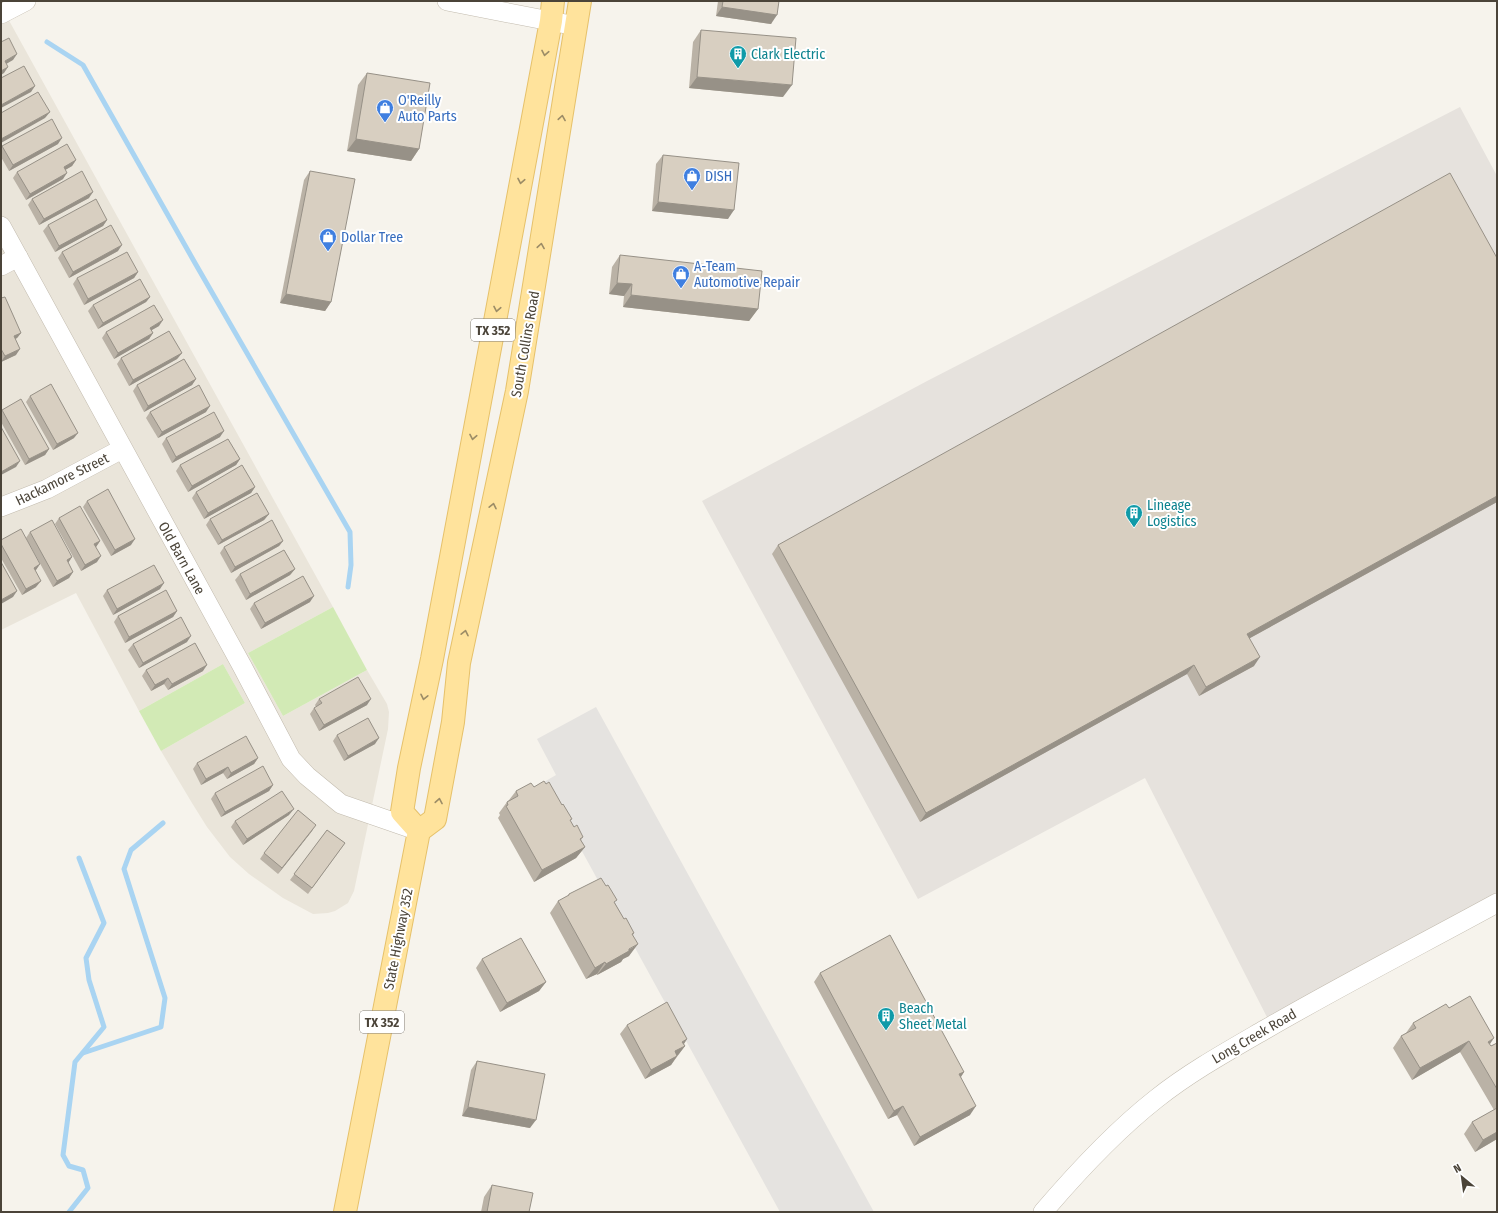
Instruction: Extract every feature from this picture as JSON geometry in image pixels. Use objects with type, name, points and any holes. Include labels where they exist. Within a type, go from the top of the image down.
[{"type":"main road","name":"South Collins Road","points":[[419,831],[435,819],[452,722],[459,663],[517,391],[580,1]]},
{"type":"main road","name":"TX 352","points":[[419,831],[402,812],[409,768],[432,659],[552,11]]},
{"type":"main road","points":[[432,659],[459,663]]},
{"type":"main road","name":"State Highway 352","points":[[345,1212],[419,831]]},
{"type":"street","points":[[1,14],[26,1]]},
{"type":"street","points":[[447,1],[552,11],[576,26]]},
{"type":"street","name":"Old Barn Lane","points":[[1,226],[238,659],[291,759],[307,776],[341,804],[419,831]]},
{"type":"street","points":[[1,266],[18,257]]},
{"type":"street","name":"Hackamore Street","points":[[1,507],[47,489],[122,449]]},
{"type":"street","name":"Long Creek Road","points":[[1043,1212],[1076,1173],[1104,1144],[1157,1098],[1186,1077],[1293,1013],[1497,903]]},
{"type":"shaded area","points":[[1,6],[333,607],[248,653],[283,716],[367,670],[387,704],[389,712],[388,729],[354,891],[348,903],[335,911],[313,914],[283,898],[249,874],[230,857],[207,827],[161,751],[245,703],[223,664],[139,711],[76,593],[1,630]]},
{"type":"shaded area","points":[[1460,107],[1497,176],[1497,897],[1270,1023],[1145,778],[918,899],[702,501],[929,380]]},
{"type":"shaded area","points":[[596,707],[874,1212],[780,1212],[544,782],[556,775],[537,739]]},
{"type":"green space","points":[[333,607],[367,670],[283,716],[248,653]]},
{"type":"green space","points":[[223,664],[245,703],[161,751],[139,711]]},
{"type":"building","points":[[723,1],[779,1],[777,15],[722,7]]},
{"type":"building","name":"Clark Electric","points":[[701,30],[796,38],[792,85],[697,77]]},
{"type":"building","points":[[9,38],[17,54],[5,61],[8,67],[1,71],[1,42]]},
{"type":"building","points":[[24,66],[35,86],[1,105],[1,78]]},
{"type":"building","name":"O'Reilly Auto Parts","points":[[367,73],[430,83],[419,149],[356,139]]},
{"type":"building","points":[[38,92],[50,112],[1,139],[1,113]]},
{"type":"building","points":[[52,119],[62,138],[13,165],[2,146]]},
{"type":"building","points":[[67,144],[76,160],[64,167],[67,173],[30,194],[17,172]]},
{"type":"building","name":"DISH","points":[[663,155],[739,163],[734,210],[658,202]]},
{"type":"building","points":[[82,171],[93,192],[44,219],[32,199]]},
{"type":"building","points":[[310,171],[355,179],[331,302],[286,294]]},
{"type":"building","name":"Lineage Logistics","points":[[1450,173],[1497,258],[1497,496],[1247,634],[1260,657],[1206,687],[1194,665],[926,813],[778,545]]},
{"type":"building","points":[[96,199],[107,220],[59,246],[48,225]]},
{"type":"building","points":[[111,225],[122,245],[73,272],[62,252]]},
{"type":"building","points":[[127,252],[138,272],[88,299],[77,278]]},
{"type":"building","name":"A-Team Automotive Repair","points":[[620,255],[762,271],[758,309],[631,295],[632,284],[617,283]]},
{"type":"building","points":[[140,279],[150,297],[103,323],[93,305]]},
{"type":"building","points":[[5,297],[21,333],[14,336],[20,349],[5,356],[1,349],[1,298]]},
{"type":"building","points":[[154,305],[163,320],[150,328],[153,333],[118,353],[106,332]]},
{"type":"building","points":[[169,331],[182,353],[133,380],[121,358]]},
{"type":"building","points":[[184,359],[196,379],[148,406],[137,385]]},
{"type":"building","points":[[51,384],[78,433],[57,444],[30,396]]},
{"type":"building","points":[[199,385],[210,406],[162,432],[150,412]]},
{"type":"building","points":[[21,399],[49,449],[29,459],[2,410]]},
{"type":"building","points":[[214,412],[224,431],[176,457],[166,438]]},
{"type":"building","points":[[1,427],[20,461],[1,472]]},
{"type":"building","points":[[228,439],[240,459],[192,486],[180,465]]},
{"type":"building","points":[[242,465],[255,487],[208,513],[196,492]]},
{"type":"building","points":[[108,489],[135,539],[115,550],[87,501]]},
{"type":"building","points":[[257,493],[269,514],[222,540],[210,519]]},
{"type":"building","points":[[80,506],[100,541],[94,544],[101,556],[85,565],[59,518]]},
{"type":"building","points":[[52,520],[72,557],[67,560],[73,572],[57,581],[30,532]]},
{"type":"building","points":[[272,520],[283,541],[235,567],[224,547]]},
{"type":"building","points":[[21,529],[40,564],[34,568],[41,581],[26,589],[1,544],[1,540]]},
{"type":"building","points":[[284,550],[295,569],[250,594],[240,574]]},
{"type":"building","points":[[1,562],[17,591],[1,600]]},
{"type":"building","points":[[154,565],[164,583],[117,609],[107,590]]},
{"type":"building","points":[[303,576],[314,596],[265,623],[254,603]]},
{"type":"building","points":[[166,590],[177,611],[129,637],[118,616]]},
{"type":"building","points":[[181,617],[191,636],[143,663],[133,644]]},
{"type":"building","points":[[195,643],[207,665],[172,684],[168,678],[155,685],[146,670]]},
{"type":"building","points":[[358,677],[371,699],[324,725],[314,708],[322,703],[319,699]]},
{"type":"building","points":[[368,718],[379,738],[348,756],[337,735]]},
{"type":"building","points":[[246,736],[258,758],[231,773],[228,767],[206,779],[197,763]]},
{"type":"building","points":[[263,766],[273,785],[225,812],[215,793]]},
{"type":"building","points":[[544,781],[546,784],[549,782],[572,819],[570,820],[574,827],[577,825],[583,837],[580,839],[585,847],[542,870],[506,806],[508,805],[507,802],[518,796],[516,791],[531,783],[534,787]]},
{"type":"building","points":[[282,791],[294,809],[247,839],[235,821]]},
{"type":"building","points":[[298,810],[316,825],[282,868],[264,853]]},
{"type":"building","points":[[327,830],[345,843],[312,888],[294,874]]},
{"type":"building","points":[[601,878],[606,886],[608,885],[617,900],[614,902],[624,919],[626,918],[634,933],[632,934],[638,944],[606,964],[605,962],[595,968],[558,901]]},
{"type":"building","name":"Beach Sheet Metal","points":[[890,935],[964,1072],[959,1074],[976,1106],[920,1137],[903,1106],[894,1111],[820,973]]},
{"type":"building","points":[[521,938],[546,982],[507,1003],[482,959]]},
{"type":"building","points":[[1470,996],[1494,1038],[1488,1042],[1491,1046],[1497,1043],[1497,1089],[1469,1041],[1420,1068],[1401,1036],[1416,1028],[1413,1023],[1446,1004],[1449,1008]]},
{"type":"building","points":[[667,1002],[687,1039],[682,1042],[685,1046],[675,1051],[677,1056],[651,1070],[627,1025]]},
{"type":"building","points":[[477,1061],[545,1074],[536,1120],[468,1107]]},
{"type":"building","points":[[1497,1108],[1497,1132],[1483,1140],[1472,1122]]},
{"type":"building","points":[[492,1185],[533,1193],[529,1212],[487,1212]]},
{"type":"waterway","points":[[47,42],[83,65],[350,532],[351,565],[348,587]]},
{"type":"waterway","points":[[83,1053],[161,1027],[165,998],[124,869],[131,850],[163,823]]},
{"type":"waterway","points":[[69,1212],[88,1188],[83,1170],[69,1166],[63,1155],[75,1062],[104,1027],[89,980],[86,958],[104,923],[79,858]]},
{"type":"place","name":"Clark Electric","points":[[738,69]]},
{"type":"place","name":"O'Reilly Auto Parts","points":[[385,123]]},
{"type":"place","name":"DISH","points":[[692,191]]},
{"type":"place","name":"Dollar Tree","points":[[328,252]]},
{"type":"place","name":"A-Team Automotive Repair","points":[[681,289]]},
{"type":"place","name":"Lineage Logistics","points":[[1134,528]]},
{"type":"place","name":"Beach Sheet Metal","points":[[886,1031]]}]
